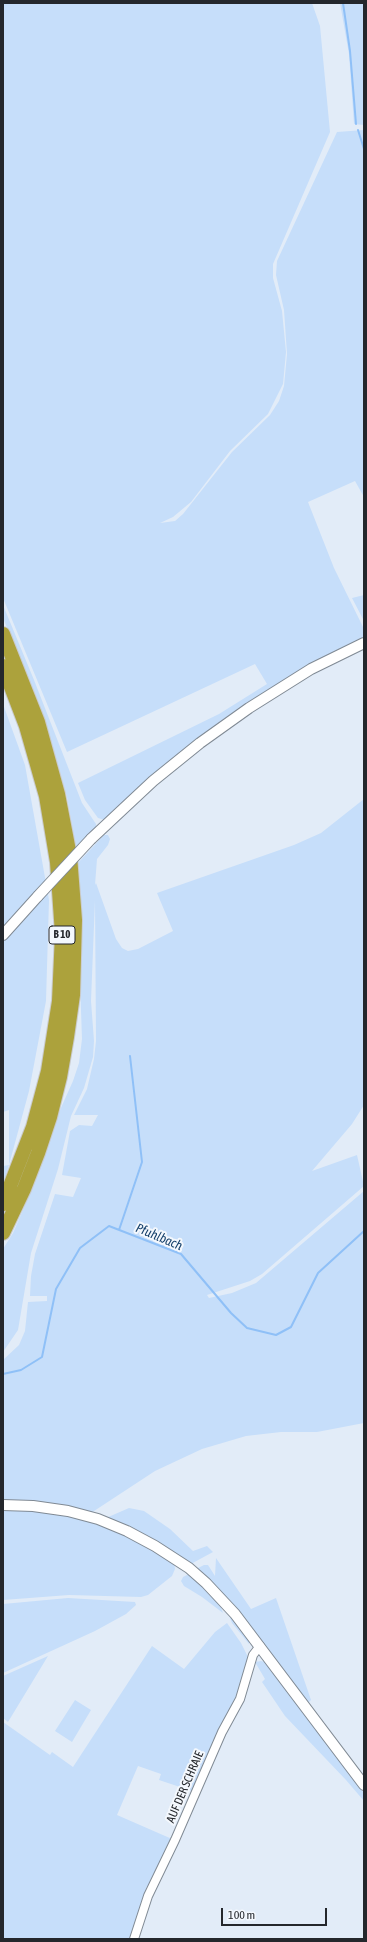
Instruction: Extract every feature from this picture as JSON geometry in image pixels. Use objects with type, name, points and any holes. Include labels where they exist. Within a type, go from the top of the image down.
[{"type":"highway","name":"B 10","points":[[3,634],[26,690],[53,772],[70,856],[75,920],[72,995],[60,1077],[50,1117],[38,1153],[24,1189],[3,1232]]},
{"type":"highway","name":"B 10","points":[[3,666],[26,726],[46,796],[57,862],[62,934],[59,1001],[48,1071],[33,1128],[3,1204]]},
{"type":"street","points":[[3,936],[38,896],[92,839],[153,781],[200,743],[249,708],[311,669],[364,643]]},
{"type":"street","points":[[3,1505],[33,1506],[68,1511],[98,1519],[127,1531],[155,1546],[206,1583],[235,1614],[364,1785]]},
{"type":"street","name":"AUF DER SCHRAIE","points":[[134,1939],[148,1896],[175,1840],[222,1732],[240,1699],[253,1655],[260,1646]]},
{"type":"shaded area","points":[[3,3],[312,3],[320,26],[330,132],[273,264],[273,278],[282,311],[286,352],[283,384],[268,414],[230,451],[191,502],[173,517],[160,523],[175,521],[183,514],[232,452],[270,415],[279,401],[284,386],[287,354],[284,310],[276,275],[277,261],[337,132],[364,130],[364,497],[355,481],[308,502],[334,568],[364,629],[364,639],[297,674],[105,820],[98,818],[85,800],[78,783],[219,714],[267,684],[255,664],[67,752],[3,598]]},
{"type":"shaded area","points":[[340,3],[364,3],[364,125],[354,124],[349,54]]},
{"type":"shaded area","points":[[364,595],[364,621],[352,598]]},
{"type":"shaded area","points":[[3,605],[82,803],[96,824],[96,828],[76,848],[67,797],[52,744],[39,703],[3,618]]},
{"type":"shaded area","points":[[3,704],[25,765],[49,900],[46,1001],[29,1091],[9,1165],[9,1110],[3,1112]]},
{"type":"shaded area","points":[[364,799],[364,1105],[352,1124],[312,1171],[357,1155],[364,1186],[262,1274],[250,1281],[207,1295],[209,1298],[232,1293],[256,1283],[364,1191],[364,1423],[317,1432],[281,1432],[246,1436],[202,1449],[155,1471],[91,1513],[34,1501],[3,1500],[3,1360],[19,1345],[25,1331],[28,1302],[47,1301],[47,1296],[30,1296],[31,1276],[35,1254],[55,1194],[73,1197],[81,1178],[62,1175],[70,1131],[79,1125],[92,1126],[98,1115],[74,1115],[87,1089],[94,1059],[96,1041],[95,900],[91,1001],[94,1041],[93,1057],[84,1088],[71,1116],[58,1169],[31,1253],[18,1330],[3,1352],[3,1249],[13,1233],[34,1184],[60,1110],[79,1063],[82,1039],[76,865],[104,835],[108,835],[110,839],[108,845],[97,859],[95,885],[96,883],[116,939],[122,948],[128,951],[138,949],[173,931],[157,893],[294,845],[321,833]]},
{"type":"shaded area","points":[[9,1165],[3,1183],[3,1166]]},
{"type":"shaded area","points":[[3,1508],[32,1510],[66,1515],[97,1522],[128,1535],[174,1562],[175,1569],[172,1576],[148,1595],[141,1597],[69,1595],[3,1600]]},
{"type":"shaded area","points":[[129,1508],[144,1511],[170,1529],[193,1551],[207,1546],[213,1552],[189,1565],[106,1518]]},
{"type":"shaded area","points":[[216,1558],[251,1609],[276,1598],[311,1700],[308,1703],[199,1573],[198,1568],[208,1565],[215,1576]]},
{"type":"shaded area","points":[[190,1575],[218,1599],[223,1613],[202,1597],[184,1586],[181,1581],[183,1577]]},
{"type":"shaded area","points":[[68,1598],[135,1602],[136,1605],[126,1614],[95,1631],[3,1673],[3,1604]]},
{"type":"shaded area","points":[[226,1608],[249,1640],[249,1644],[232,1623]]},
{"type":"shaded area","points":[[227,1623],[241,1643],[248,1657],[235,1701],[218,1732],[192,1791],[159,1780],[161,1774],[138,1766],[117,1815],[172,1839],[153,1879],[146,1888],[145,1897],[132,1939],[3,1939],[3,1722],[50,1755],[52,1752],[73,1767],[152,1646],[184,1669],[215,1632]]},
{"type":"shaded area","points":[[48,1656],[8,1722],[3,1718],[3,1676]]},
{"type":"shaded area","points":[[261,1661],[268,1663],[364,1793],[364,1801],[285,1716],[262,1682],[265,1679],[255,1662]]},
{"type":"shaded area","points":[[75,1700],[91,1710],[72,1742],[55,1731]]},
{"type":"waterway","points":[[343,3],[350,51],[356,124]]},
{"type":"waterway","points":[[358,130],[364,149]]},
{"type":"waterway","points":[[119,1230],[142,1162],[130,1056]]},
{"type":"waterway","name":"Pfuhlbach","points":[[3,1374],[21,1370],[42,1357],[56,1289],[80,1248],[109,1226],[181,1254],[231,1313],[247,1328],[276,1335],[291,1327],[318,1273],[364,1231]]}]
